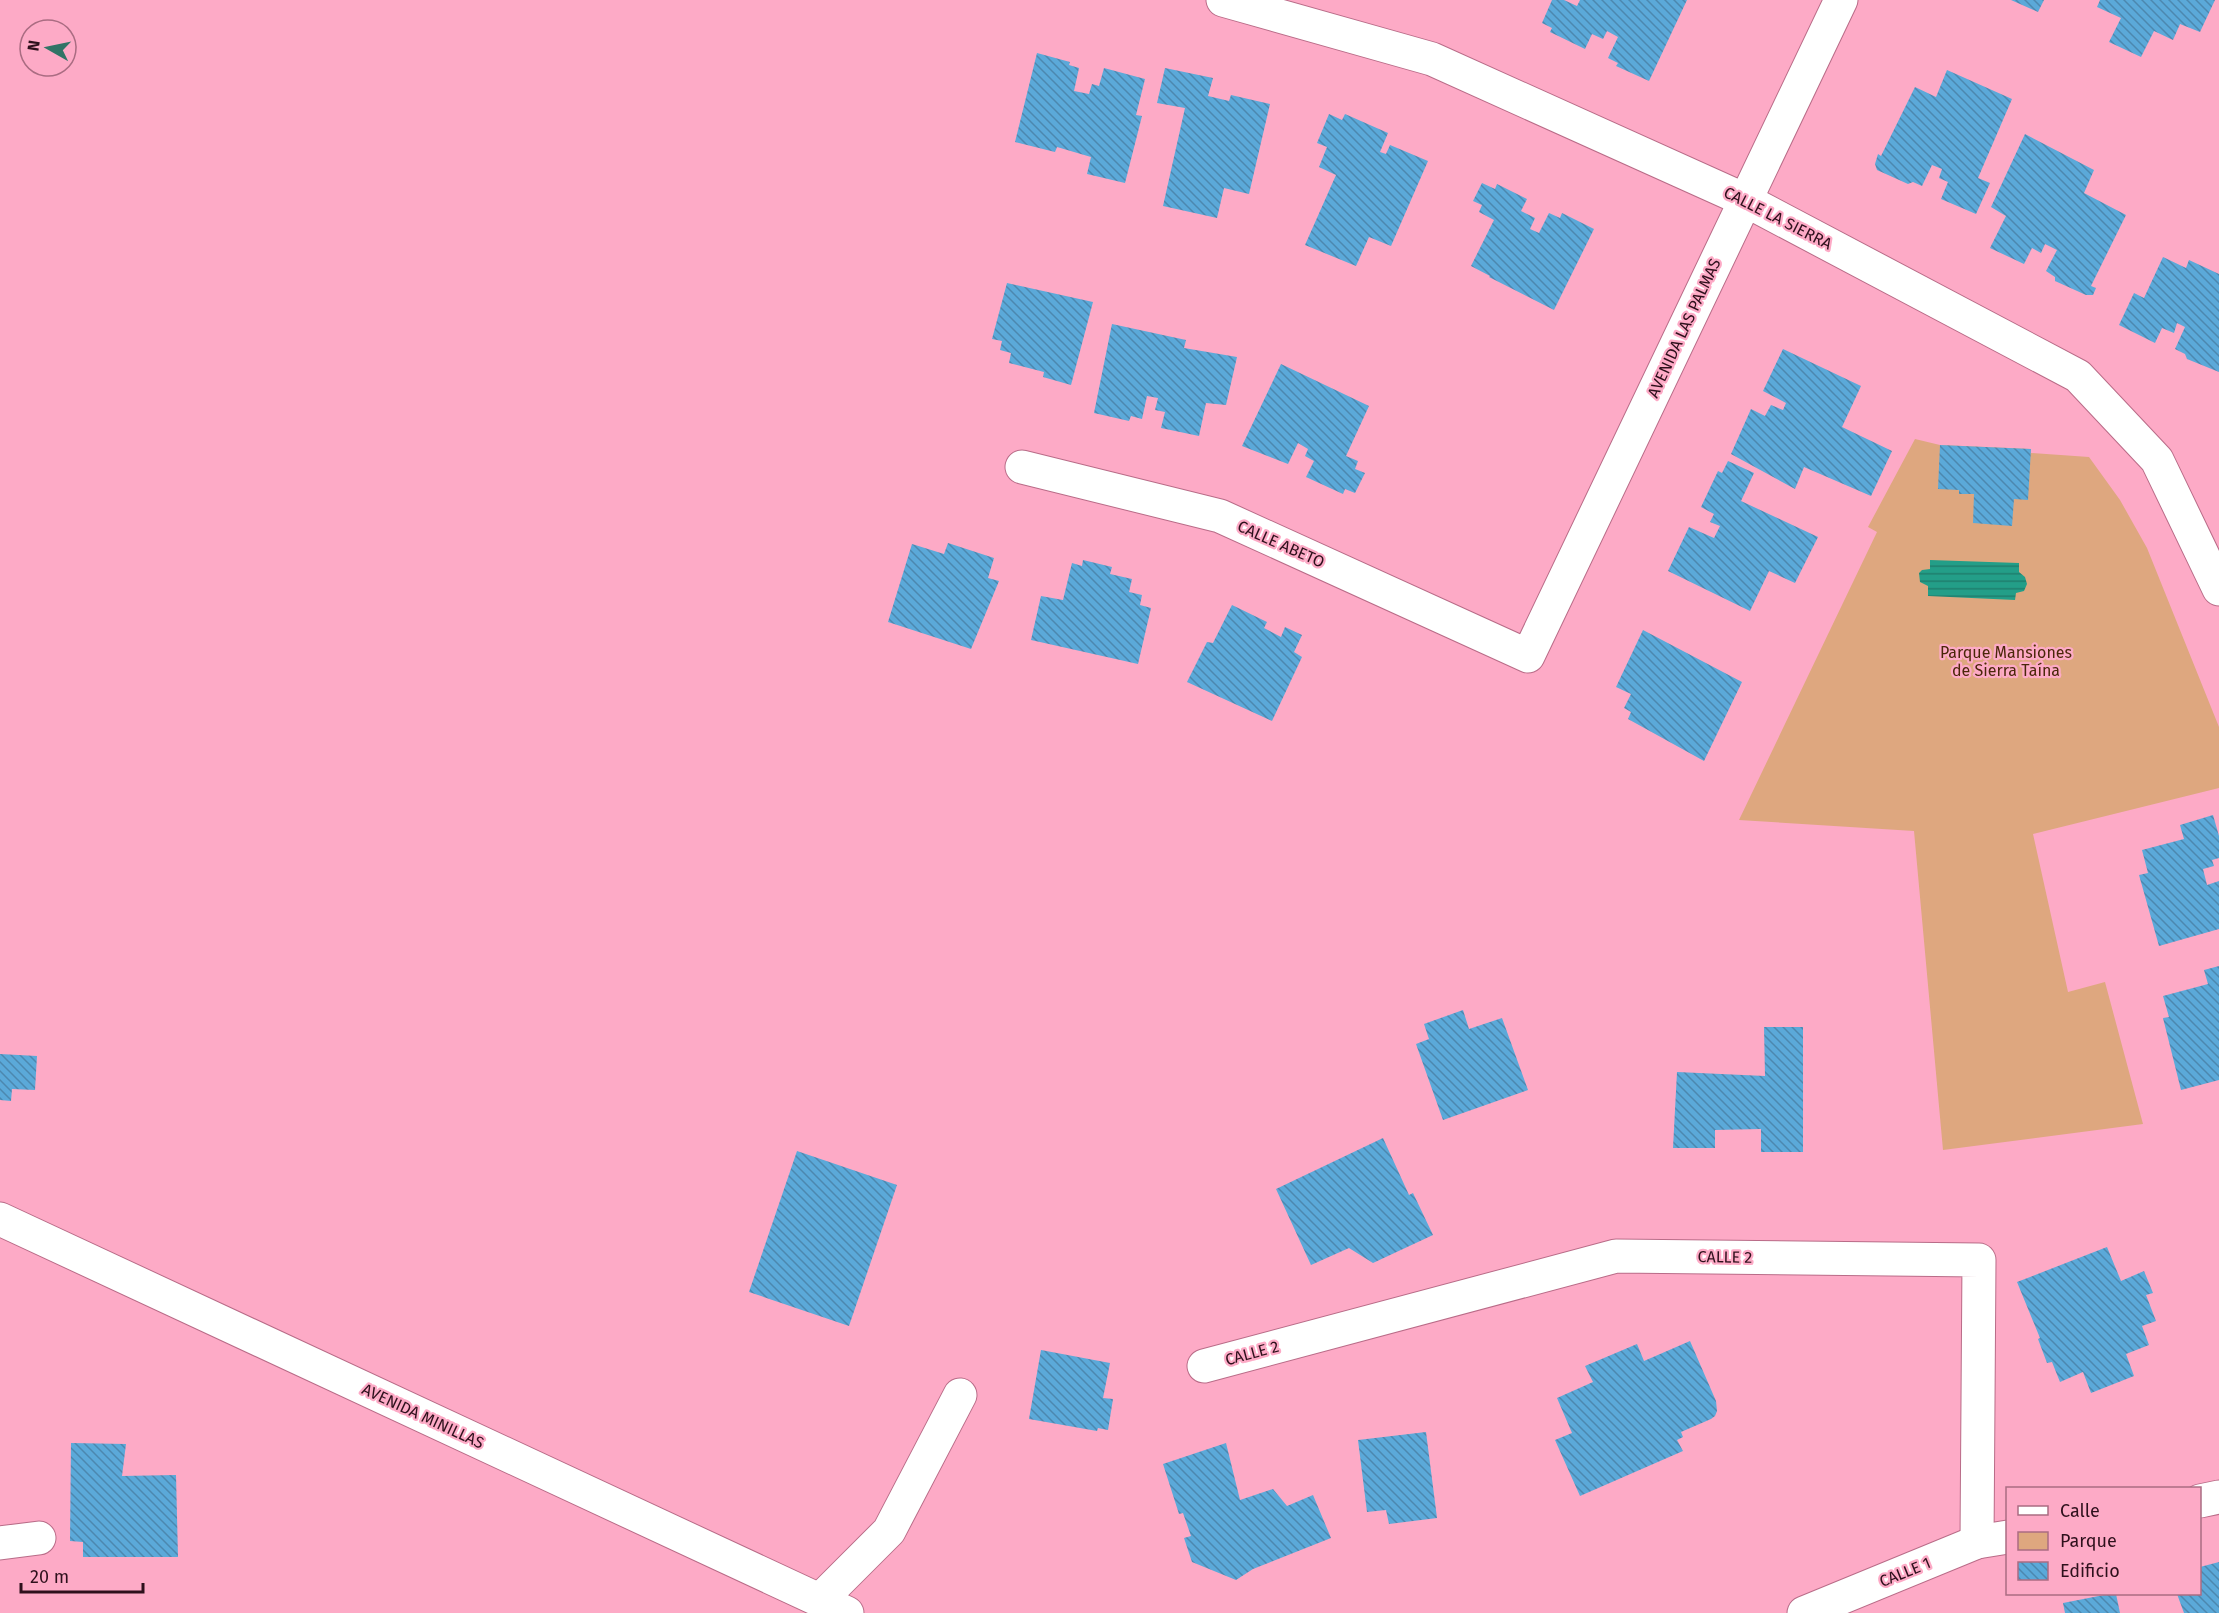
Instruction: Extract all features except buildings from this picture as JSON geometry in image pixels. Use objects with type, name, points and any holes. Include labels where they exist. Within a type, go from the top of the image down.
[{"type":"street","name":"CALLE LA SIERRA","points":[[1223,0],[1432,59],[1745,200],[2078,376],[2157,460],[2219,589]]},
{"type":"street","name":"AVENIDA LAS PALMAS","points":[[1528,656],[1841,0]]},
{"type":"street","name":"CALLE ABETO","points":[[1022,467],[1220,516],[1528,656]]},
{"type":"street","name":"AVENIDA MINILLAS","points":[[0,1219],[833,1607]]},
{"type":"street","name":"CALLE 2","points":[[1204,1366],[1616,1256],[1979,1260],[1992,1540]]},
{"type":"street","points":[[833,1607],[889,1531],[960,1395]]},
{"type":"street","points":[[2201,1501],[2219,1497]]},
{"type":"street","points":[[0,1543],[39,1538]]},
{"type":"street","name":"CALLE 1","points":[[1804,1613],[1992,1540]]},
{"type":"green space","name":"Parque Mansiones de Sierra Taína","points":[[1915,439],[1940,445],[2031,449],[2031,453],[2089,457],[2120,500],[2147,548],[2219,727],[2219,788],[2033,834],[2068,992],[2105,982],[2143,1124],[1943,1150],[1914,831],[1739,820],[1877,532],[1868,527]]},
{"type":"shaded area","points":[[1930,560],[2019,563],[2019,572],[2025,577],[2027,584],[2024,591],[2016,593],[2015,600],[1928,596],[1928,586],[1920,582],[1919,573],[1930,569]]}]
